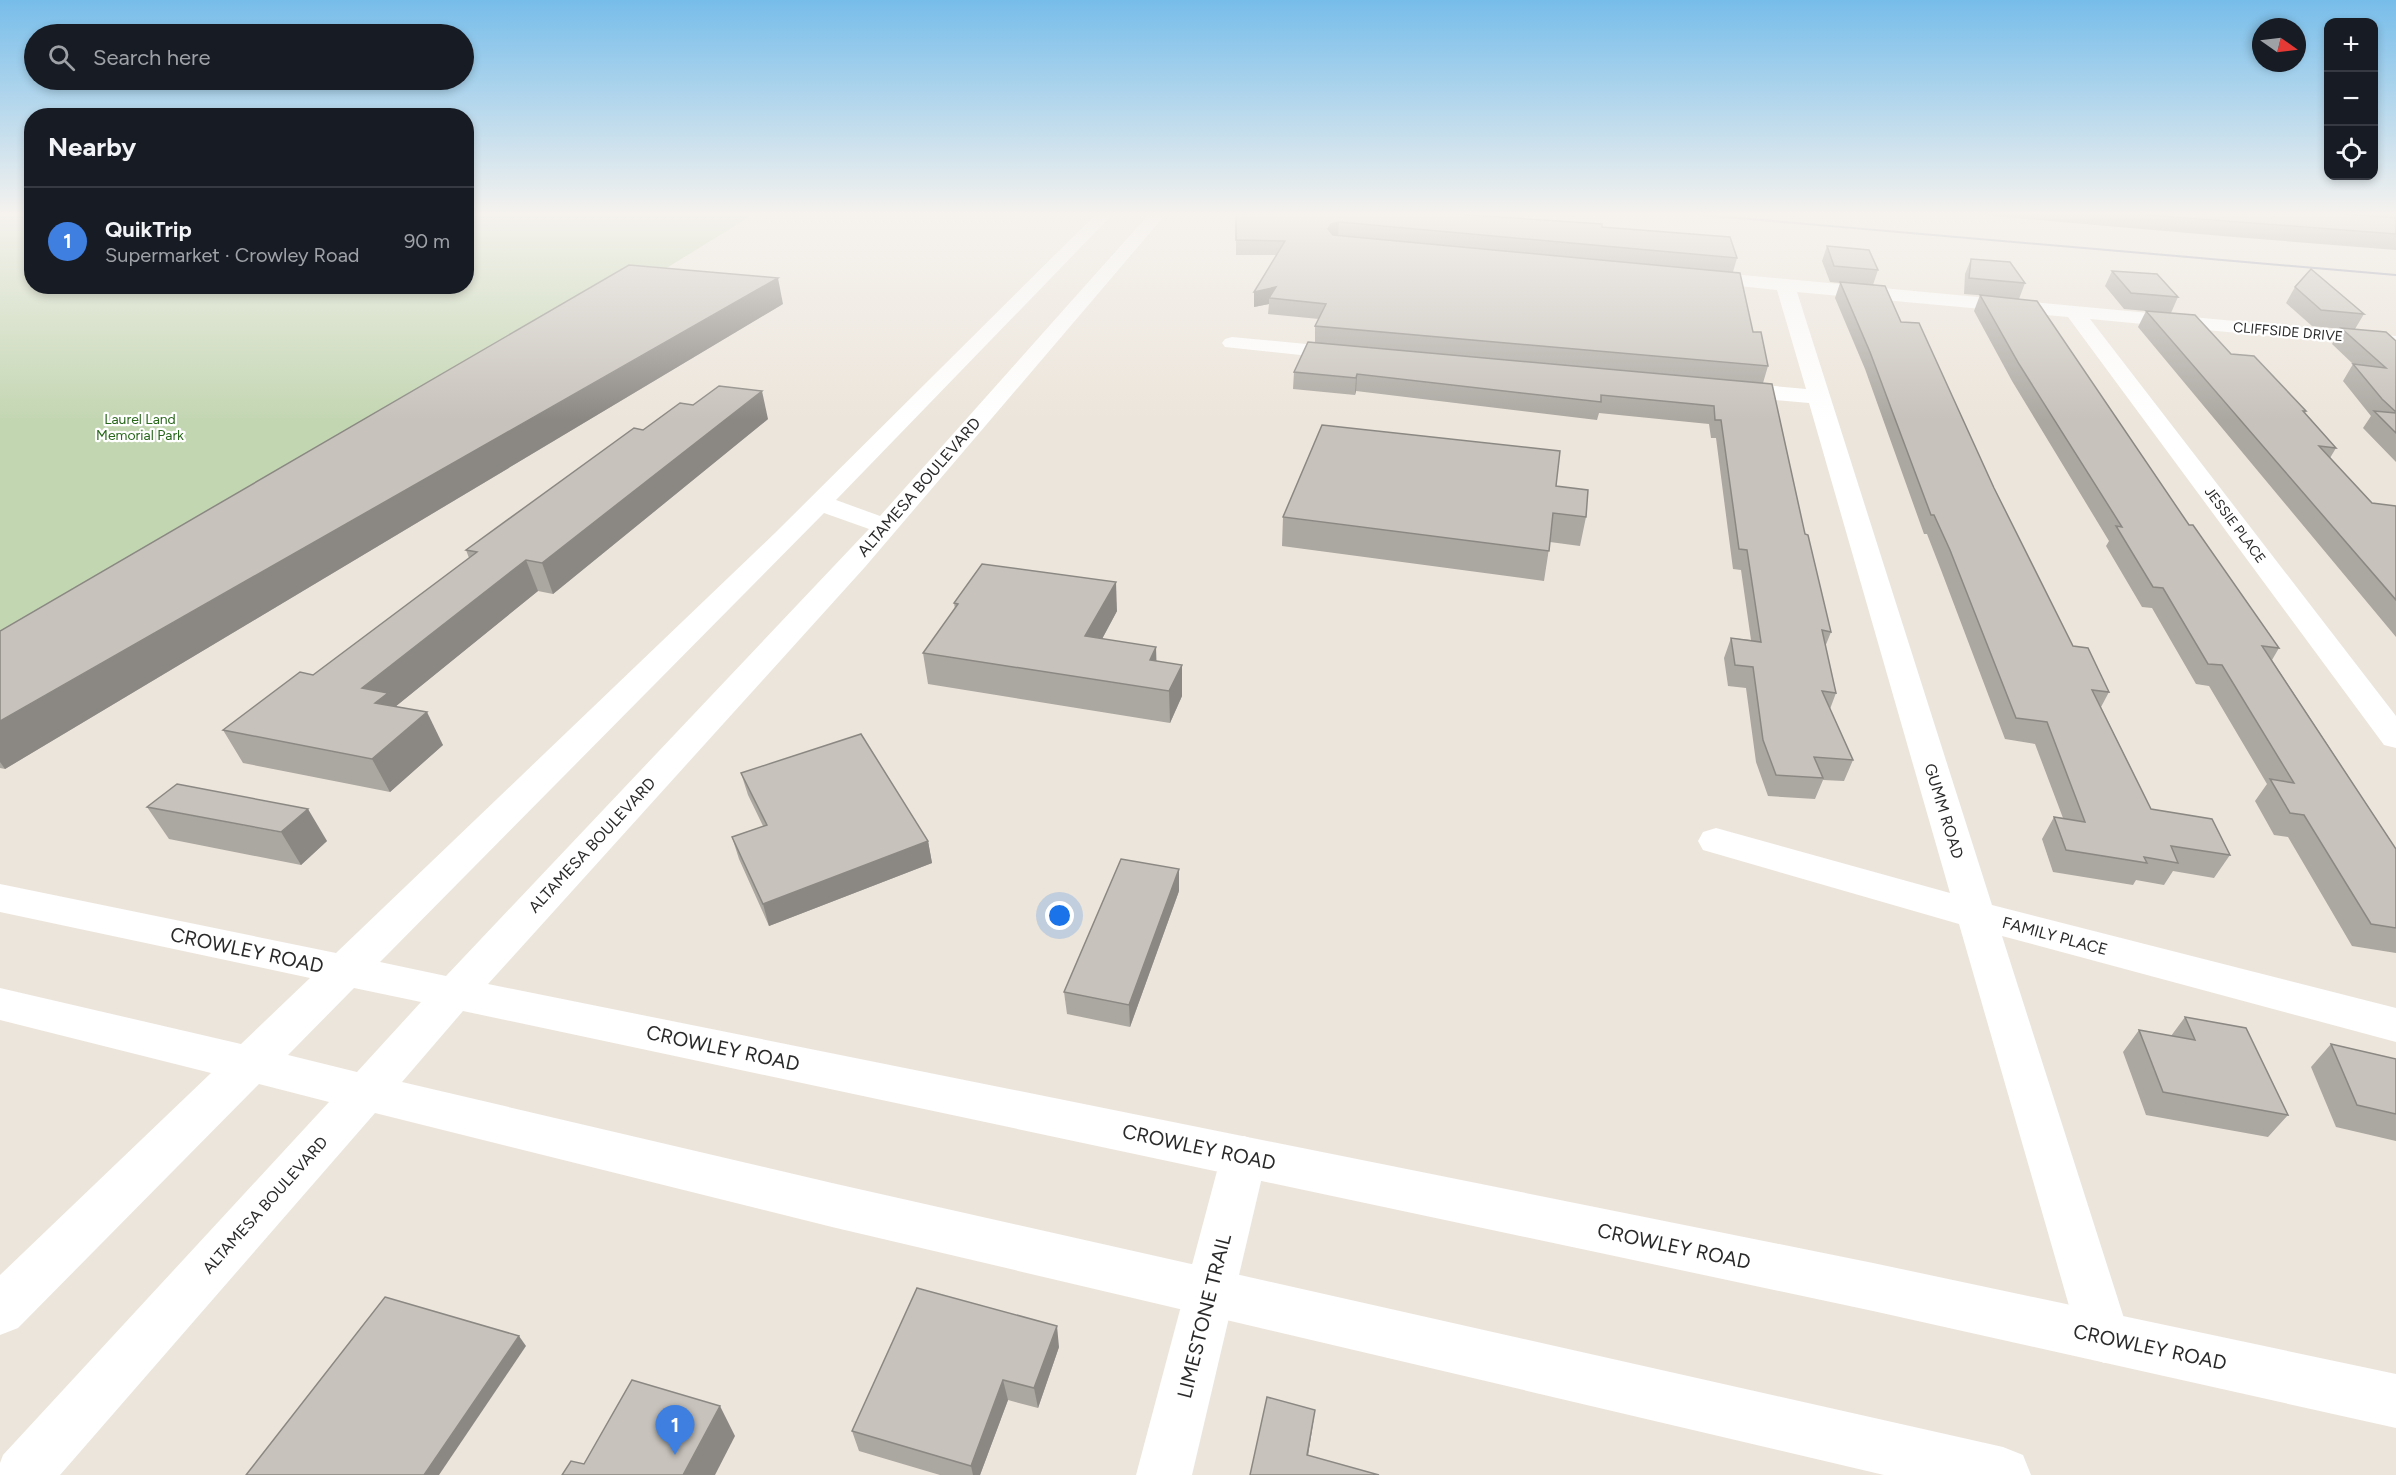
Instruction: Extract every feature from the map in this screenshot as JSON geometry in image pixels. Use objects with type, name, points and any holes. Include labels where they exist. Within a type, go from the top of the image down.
[{"type":"main road","points":[[0,1310],[819,503],[1037,283]]},
{"type":"main road","name":"ALTAMESA BOULEVARD","points":[[23,1475],[456,992],[885,526],[1098,283]]},
{"type":"main road","name":"CLIFFSIDE DRIVE","points":[[1762,283],[2396,342]]},
{"type":"main road","name":"GUMM ROAD","points":[[1785,285],[2104,1337]]},
{"type":"main road","name":"JESSIE PLACE","points":[[2074,312],[2396,738]]},
{"type":"main road","points":[[1232,344],[1373,356]]},
{"type":"main road","points":[[1713,388],[1819,397]]},
{"type":"main road","points":[[819,503],[885,526]]},
{"type":"main road","name":"FAMILY PLACE","points":[[1716,841],[1974,914],[2396,1025]]},
{"type":"main road","name":"CROWLEY ROAD","points":[[0,898],[1020,1112],[1244,1156],[2104,1337],[2396,1401]]},
{"type":"main road","points":[[0,1004],[831,1205],[2003,1475]]},
{"type":"main road","name":"LIMESTONE TRAIL","points":[[1164,1475],[1244,1156]]},
{"type":"green space","name":"Laurel Land Memorial Park","points":[[0,283],[24,283],[24,294],[474,294],[474,283],[642,283],[0,679]]},
{"type":"building","points":[[598,283],[770,283],[0,721],[0,631]]},
{"type":"building","points":[[1260,283],[1742,283],[1753,332],[1761,332],[1768,366],[1315,326],[1326,304],[1269,298],[1276,287],[1254,292]]},
{"type":"building","points":[[1840,283],[1885,286],[1901,322],[1919,323],[1994,488],[2073,646],[2088,648],[2109,692],[2092,690],[2151,809],[2212,819],[2230,855],[2171,846],[2178,863],[2144,857],[2147,863],[2066,850],[2054,817],[2085,822],[2047,722],[2016,718],[1950,550],[1934,515],[1931,515],[1870,352]]},
{"type":"building","points":[[2122,283],[2165,283],[2178,297],[2131,293]]},
{"type":"building","points":[[2299,283],[2327,283],[2364,314],[2321,310],[2295,287]]},
{"type":"building","points":[[1980,295],[2037,301],[2189,525],[2193,525],[2279,648],[2262,646],[2396,849],[2396,928],[2371,924],[2304,815],[2290,813],[2270,779],[2294,783],[2222,665],[2208,664],[2163,588],[2153,587],[2116,526],[2122,527],[2019,364]]},
{"type":"building","points":[[2146,311],[2195,315],[2231,354],[2254,356],[2306,411],[2303,411],[2336,448],[2319,446],[2372,503],[2396,506],[2396,600]]},
{"type":"building","points":[[2341,328],[2386,332],[2396,341],[2396,412],[2353,364],[2386,368]]},
{"type":"building","points":[[1308,342],[1772,384],[1805,534],[1808,535],[1831,632],[1822,630],[1836,693],[1822,691],[1853,760],[1814,757],[1823,778],[1776,775],[1763,740],[1753,667],[1735,665],[1731,638],[1761,642],[1747,550],[1739,549],[1721,420],[1715,420],[1714,406],[1601,395],[1601,402],[1357,374],[1356,378],[1294,372]]},
{"type":"building","points":[[719,386],[762,391],[542,563],[526,560],[362,688],[388,693],[375,703],[427,712],[372,759],[223,730],[300,672],[313,675],[477,552],[466,550],[634,428],[643,430],[680,403],[693,405]]},
{"type":"building","points":[[2374,411],[2396,413],[2396,433]]},
{"type":"building","points":[[1322,425],[1560,451],[1556,486],[1588,490],[1586,517],[1553,513],[1549,551],[1283,517]]},
{"type":"building","points":[[982,564],[1116,582],[1085,636],[1156,647],[1150,660],[1182,665],[1169,691],[923,653],[958,604],[954,603]]},
{"type":"building","points":[[861,734],[928,841],[763,904],[732,837],[767,825],[741,773]]},
{"type":"building","points":[[177,784],[308,809],[281,832],[147,807]]},
{"type":"building","points":[[1121,859],[1179,869],[1129,1005],[1064,992]]},
{"type":"building","points":[[2185,1017],[2246,1028],[2288,1115],[2163,1092],[2139,1030],[2195,1040]]},
{"type":"building","points":[[2331,1044],[2396,1059],[2396,1114],[2357,1105]]},
{"type":"building","points":[[917,1288],[1057,1326],[1034,1388],[1003,1380],[971,1466],[852,1431]]},
{"type":"building","points":[[385,1297],[519,1336],[424,1475],[246,1475]]},
{"type":"building","points":[[632,1380],[720,1406],[683,1475],[562,1475],[571,1461],[584,1464]]},
{"type":"building","points":[[1267,1397],[1315,1410],[1307,1455],[1379,1475],[1250,1475]]},
{"type":"place","name":"QuikTrip","points":[[675,1455]]}]
